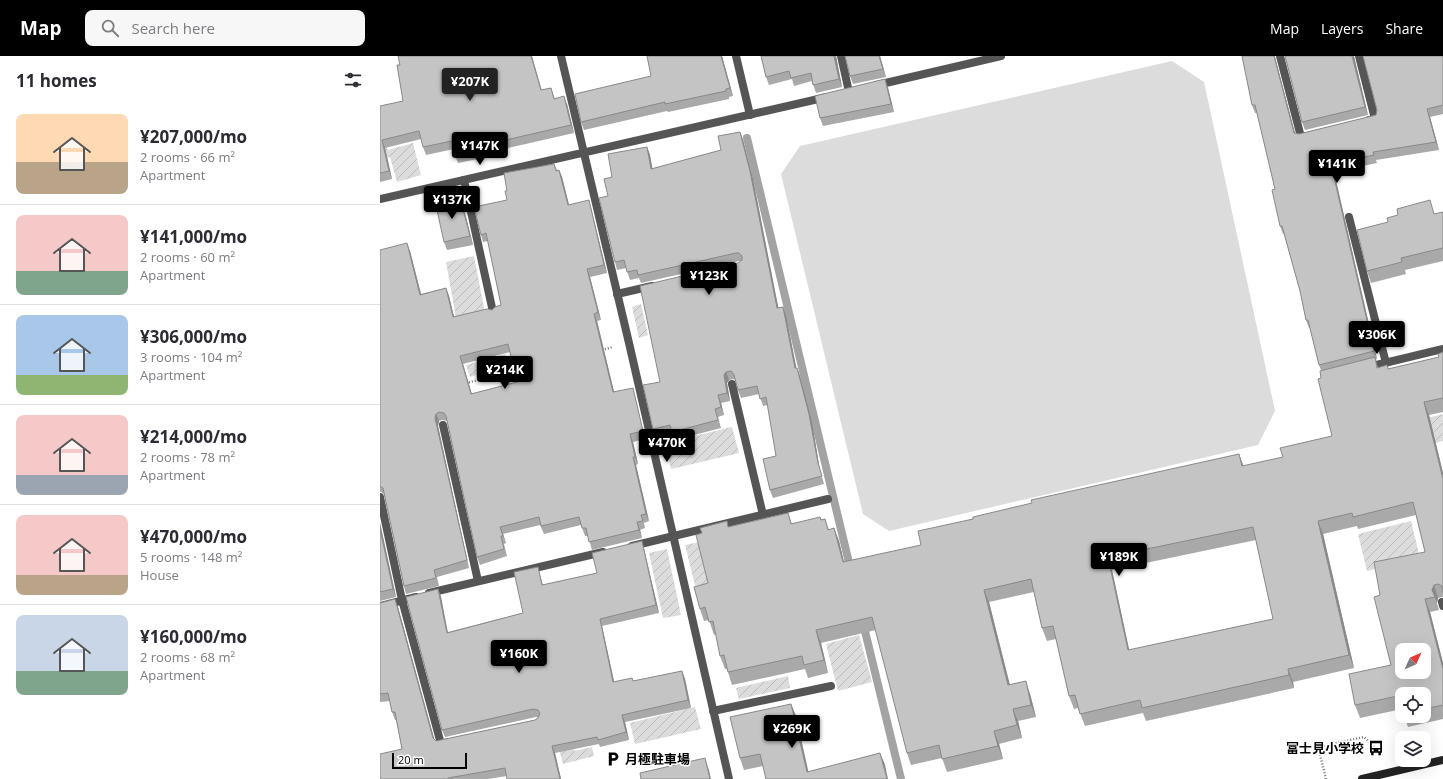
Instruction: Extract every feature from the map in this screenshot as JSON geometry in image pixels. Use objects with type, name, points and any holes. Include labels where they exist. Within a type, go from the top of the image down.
[{"type":"street","points":[[561,56],[674,536],[728,779]]},
{"type":"street","points":[[736,56],[750,115]]},
{"type":"street","points":[[380,199],[845,92],[841,56]]},
{"type":"street","points":[[1280,56],[1301,137],[1316,134]]},
{"type":"street","points":[[1359,56],[1375,118],[1360,122]]},
{"type":"street","points":[[872,86],[996,57]]},
{"type":"street","points":[[464,180],[493,312]]},
{"type":"street","points":[[1350,217],[1386,363]]},
{"type":"street","points":[[617,294],[663,284]]},
{"type":"street","points":[[1358,369],[1443,349]]},
{"type":"street","points":[[732,384],[763,515]]},
{"type":"street","points":[[443,425],[478,581]]},
{"type":"street","points":[[380,497],[402,600],[441,744],[456,741]]},
{"type":"street","points":[[380,606],[478,581],[828,499]]},
{"type":"street","points":[[713,711],[831,686]]},
{"type":"street","points":[[1362,779],[1443,760]]},
{"type":"path","points":[[599,351],[629,343]]},
{"type":"path","points":[[463,384],[524,369]]},
{"type":"path","points":[[1326,779],[1318,747],[1364,737],[1373,745],[1375,752]]},
{"type":"shaded area","points":[[1172,61],[1204,82],[1275,411],[1258,445],[889,531],[863,514],[781,174],[800,146]]},
{"type":"shaded area","points":[[413,143],[421,175],[397,182],[390,157],[380,159],[380,147],[386,146],[388,150]]},
{"type":"shaded area","points":[[474,256],[485,313],[456,318],[446,262]]},
{"type":"shaded area","points":[[641,304],[648,335],[639,338],[632,307]]},
{"type":"shaded area","points":[[505,354],[508,365],[470,377],[466,365]]},
{"type":"shaded area","points":[[1443,414],[1443,441],[1429,445],[1423,419]]},
{"type":"shaded area","points":[[732,427],[739,453],[671,469],[665,443]]},
{"type":"shaded area","points":[[1411,521],[1420,558],[1367,571],[1358,534]]},
{"type":"shaded area","points":[[699,542],[742,569],[698,597],[685,545]]},
{"type":"shaded area","points":[[667,549],[681,615],[663,618],[649,553]]},
{"type":"shaded area","points":[[859,635],[872,682],[838,691],[826,644]]},
{"type":"shaded area","points":[[788,676],[790,688],[739,699],[736,688]]},
{"type":"shaded area","points":[[695,707],[701,729],[635,744],[630,723]]},
{"type":"shaded area","points":[[572,745],[574,751],[592,747],[594,756],[563,764],[559,749]]},
{"type":"building","points":[[398,56],[531,56],[541,90],[551,88],[554,99],[564,96],[571,125],[484,145],[484,149],[455,155],[452,141],[423,147],[419,131],[382,140],[389,171],[380,173],[380,106],[403,101],[397,65],[400,65]]},
{"type":"building","points":[[647,56],[721,56],[730,88],[726,89],[726,91],[665,104],[665,102],[581,122],[575,94],[651,76]]},
{"type":"building","points":[[761,56],[834,56],[839,79],[813,85],[811,73],[791,78],[789,71],[766,77]]},
{"type":"building","points":[[845,56],[879,56],[883,69],[850,76]]},
{"type":"building","points":[[1242,56],[1274,56],[1294,133],[1299,134],[1376,115],[1377,110],[1363,56],[1443,56],[1443,105],[1427,109],[1436,142],[1373,152],[1374,155],[1331,164],[1374,351],[1319,365],[1282,226],[1280,226],[1272,190],[1275,189],[1255,105],[1252,105]]},
{"type":"building","points":[[1285,56],[1352,56],[1365,107],[1302,122]]},
{"type":"building","points":[[885,79],[891,104],[820,118],[815,96]]},
{"type":"building","points":[[740,132],[750,171],[777,308],[783,307],[795,368],[797,368],[809,414],[818,463],[822,476],[770,490],[763,459],[776,456],[766,397],[760,399],[757,386],[738,390],[734,375],[731,371],[726,372],[724,375],[727,393],[718,395],[721,407],[715,409],[718,420],[672,432],[670,425],[653,429],[643,385],[660,382],[640,286],[738,263],[742,260],[742,256],[739,253],[736,253],[638,275],[637,270],[627,272],[624,260],[615,262],[599,198],[608,196],[604,179],[612,177],[608,154],[647,147],[651,169],[721,150],[718,136]]},
{"type":"building","points":[[554,164],[556,171],[559,170],[568,205],[589,200],[604,265],[587,269],[598,312],[594,314],[613,392],[633,388],[643,431],[630,434],[635,457],[633,457],[646,514],[641,515],[643,521],[637,522],[639,530],[589,542],[586,528],[582,528],[579,517],[541,526],[539,517],[500,527],[503,536],[501,536],[504,549],[477,557],[446,416],[444,413],[439,412],[436,414],[435,418],[467,560],[434,570],[436,578],[404,586],[383,488],[380,486],[380,250],[407,243],[420,295],[446,288],[453,317],[487,309],[492,310],[501,305],[486,233],[481,235],[474,207],[507,200],[504,173]],"holes":[[[508,344],[517,382],[471,394],[460,356]]]},
{"type":"building","points":[[457,197],[459,209],[463,209],[470,236],[444,242],[435,201]]},
{"type":"building","points":[[1430,200],[1434,214],[1443,212],[1443,248],[1401,258],[1402,262],[1367,271],[1357,230],[1388,222],[1387,218],[1398,215],[1397,209]]},
{"type":"building","points":[[1443,352],[1443,398],[1424,402],[1443,479],[1443,593],[1442,586],[1438,584],[1434,585],[1432,590],[1435,597],[1425,599],[1443,669],[1443,705],[1431,708],[1431,687],[1395,687],[1395,697],[1355,705],[1349,674],[1391,665],[1374,597],[1380,595],[1374,562],[1425,552],[1413,502],[1353,517],[1352,513],[1318,521],[1349,655],[1288,669],[1289,675],[1142,708],[1140,700],[1080,714],[1075,695],[1069,696],[1053,626],[1042,628],[1031,579],[984,590],[1008,685],[1026,681],[1031,705],[1013,709],[1017,725],[994,731],[998,746],[942,759],[939,745],[907,753],[872,617],[816,630],[824,660],[804,665],[802,656],[728,672],[724,655],[720,656],[713,621],[709,622],[705,607],[700,609],[694,587],[708,583],[696,535],[702,533],[700,528],[727,521],[728,527],[788,513],[791,524],[820,517],[821,520],[825,519],[828,530],[834,528],[843,562],[921,545],[918,531],[973,519],[973,517],[1032,503],[1031,500],[1239,454],[1242,466],[1283,457],[1280,448],[1332,436],[1318,379],[1321,378],[1320,371],[1375,357],[1377,368],[1387,365],[1388,369],[1439,357],[1438,354]],"holes":[[[1253,527],[1273,619],[1128,650],[1108,557]]]},
{"type":"building","points":[[380,529],[393,589],[380,592]]},
{"type":"building","points":[[642,541],[656,605],[600,619],[613,682],[632,678],[633,681],[682,671],[688,700],[622,715],[626,732],[598,740],[597,737],[552,746],[560,779],[507,779],[505,768],[448,779],[380,779],[380,754],[402,749],[395,712],[392,712],[388,693],[380,694],[380,603],[395,599],[433,738],[436,741],[535,720],[538,718],[540,713],[538,710],[533,709],[442,730],[406,597],[438,589],[447,633],[523,613],[514,572],[538,567],[542,585],[597,573],[592,553]]},
{"type":"building","points":[[791,704],[807,772],[880,753],[887,779],[766,779],[760,754],[740,758],[730,717]]},
{"type":"building","points":[[705,758],[710,779],[641,779],[640,773]]},
{"type":"waterway","points":[[747,138],[851,571]]},
{"type":"waterway","points":[[863,623],[901,779]]},
{"type":"place","name":"富士見小学校","points":[[1376,748]]},
{"type":"place","name":"月極駐車場","points":[[613,759]]}]
